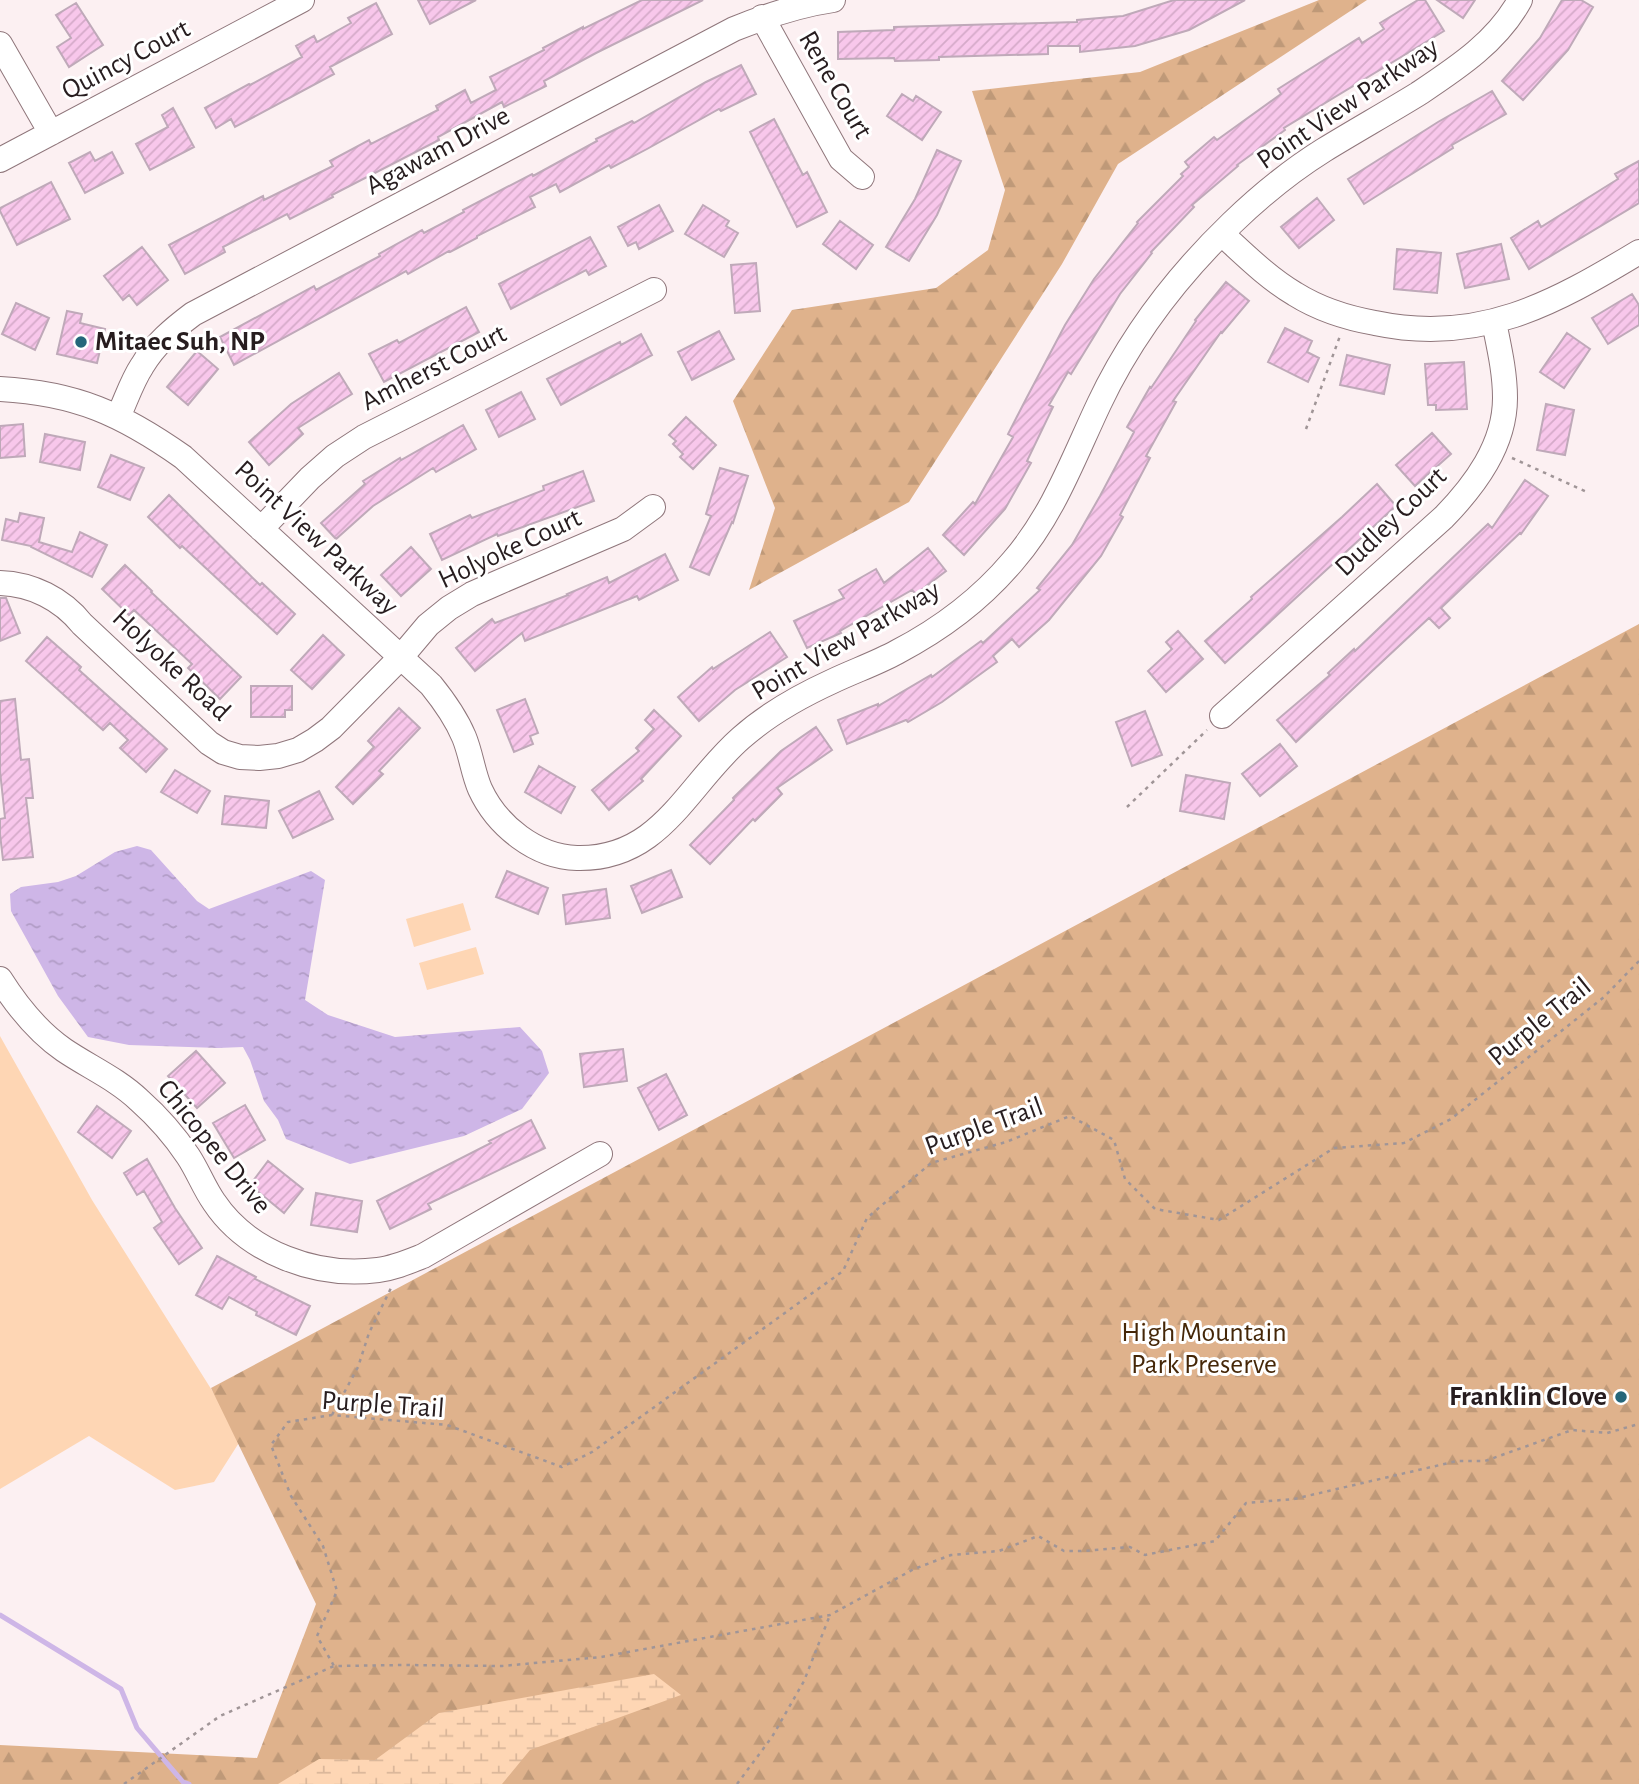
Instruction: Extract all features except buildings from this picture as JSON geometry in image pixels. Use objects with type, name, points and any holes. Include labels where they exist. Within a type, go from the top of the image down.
[{"type":"street","name":"Quincy Court","points":[[0,160],[274,7],[302,0]]},
{"type":"street","name":"Agawam Drive","points":[[118,417],[141,367],[155,347],[193,314],[733,29],[796,7],[832,0]]},
{"type":"street","name":"Point View Parkway","points":[[0,389],[27,390],[90,405],[152,435],[183,457],[431,685],[457,722],[465,739],[478,786],[503,824],[535,847],[554,855],[593,858],[613,854],[633,846],[666,822],[717,761],[769,716],[799,697],[895,654],[959,613],[988,588],[1013,562],[1047,515],[1101,401],[1149,320],[1177,281],[1222,233],[1290,174],[1455,70],[1498,31],[1520,0]]},
{"type":"street","name":"Rene Court","points":[[762,17],[841,159],[862,177]]},
{"type":"street","points":[[0,44],[51,133]]},
{"type":"street","points":[[1222,233],[1272,279],[1297,296],[1347,316],[1388,326],[1422,329],[1457,329],[1516,316],[1589,283],[1639,252]]},
{"type":"street","name":"Amherst Court","points":[[261,529],[310,478],[335,456],[364,437],[654,290]]},
{"type":"street","name":"Dudley Court","points":[[1222,716],[1444,517],[1481,474],[1493,450],[1505,401],[1504,377],[1494,321]]},
{"type":"street","name":"Holyoke Court","points":[[401,657],[428,625],[472,594],[623,529],[653,507]]},
{"type":"street","name":"Holyoke Road","points":[[0,583],[41,592],[59,602],[209,743],[223,752],[240,757],[278,756],[298,750],[316,740],[401,657]]},
{"type":"street","name":"Chicopee Drive","points":[[0,979],[15,1002],[46,1035],[64,1050],[106,1074],[153,1112],[189,1157],[213,1202],[228,1220],[247,1237],[285,1258],[311,1266],[356,1272],[402,1265],[423,1256],[600,1154]]},
{"type":"path","points":[[1306,429],[1347,316]]},
{"type":"path","points":[[1493,450],[1587,492]]},
{"type":"path","points":[[1127,807],[1222,716]]},
{"type":"path","name":"Purple Trail","points":[[334,1666],[317,1636],[337,1591],[323,1546],[291,1496],[271,1445],[288,1422],[332,1415],[447,1425],[562,1467],[592,1452],[843,1271],[867,1218],[931,1163],[1006,1142],[1070,1116],[1114,1140],[1125,1179],[1155,1209],[1219,1220],[1334,1148],[1404,1143],[1451,1119],[1604,997],[1639,961]]},
{"type":"path","points":[[332,1415],[358,1367],[369,1333],[402,1265]]},
{"type":"path","points":[[124,1784],[220,1716],[334,1666],[502,1665],[601,1657],[830,1615],[914,1569],[951,1555],[999,1551],[1038,1536],[1064,1551],[1130,1547],[1145,1555],[1215,1541],[1246,1503],[1294,1499],[1457,1461],[1485,1461],[1572,1430],[1607,1433],[1639,1424]]},
{"type":"path","points":[[737,1784],[772,1737],[804,1681],[830,1615]]},
{"type":"green space","points":[[1319,0],[1367,0],[1118,164],[1062,264],[909,502],[749,590],[775,508],[733,401],[792,310],[936,288],[988,250],[1005,190],[972,91],[1140,72]]},
{"type":"green space","name":"High Mountain Park Preserve","points":[[1639,624],[1639,1784],[0,1784],[0,1745],[257,1758],[316,1604],[211,1388]]},
{"type":"green space","points":[[463,903],[471,930],[414,947],[406,919]]},
{"type":"green space","points":[[476,947],[484,974],[427,990],[419,963]]},
{"type":"green space","points":[[0,1036],[92,1200],[242,1438],[214,1482],[175,1490],[89,1436],[0,1489]]},
{"type":"green space","points":[[654,1674],[681,1695],[530,1750],[502,1784],[278,1784],[319,1759],[375,1760],[439,1713]]},
{"type":"water","points":[[137,846],[151,850],[197,901],[209,909],[311,871],[325,880],[305,1000],[328,1015],[395,1037],[520,1027],[542,1051],[549,1073],[522,1109],[464,1136],[350,1164],[286,1139],[278,1120],[264,1101],[243,1047],[129,1045],[88,1037],[58,996],[11,911],[10,894],[21,887],[58,882],[76,876],[115,852]]},
{"type":"waterway","points":[[0,1615],[121,1689],[137,1728],[183,1782],[189,1784]]},
{"type":"place","name":"Mitaec Suh, NP","points":[[81,342]]},
{"type":"place","name":"Franklin Clove","points":[[1621,1397]]}]
